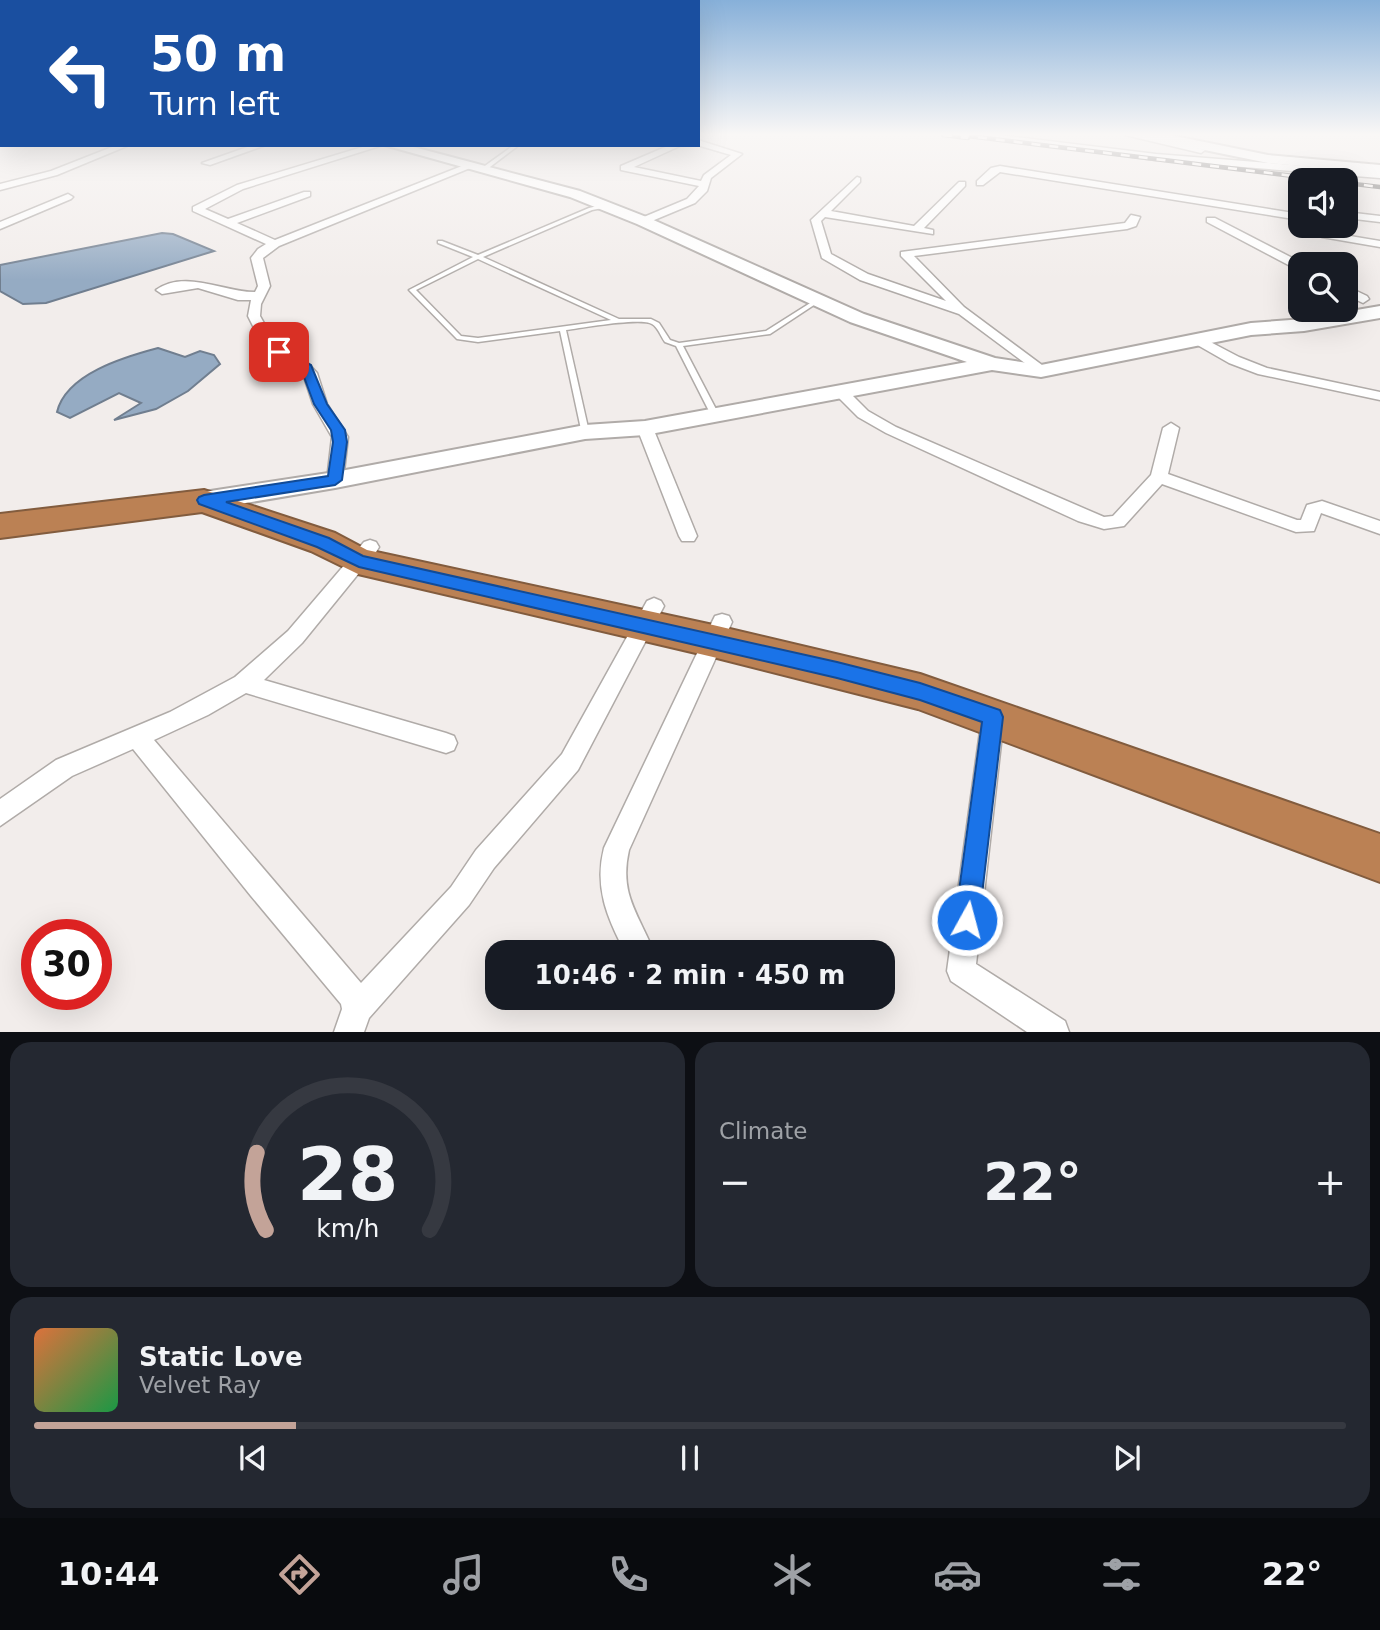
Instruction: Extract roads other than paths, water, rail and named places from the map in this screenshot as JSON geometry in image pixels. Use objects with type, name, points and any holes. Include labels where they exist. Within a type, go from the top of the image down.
[{"type":"highway","points":[[0,526],[204,500],[365,554],[718,631],[836,650],[961,686],[1082,726],[1380,833]]},
{"type":"highway","points":[[718,631],[993,717],[1380,858]]},
{"type":"street","points":[[253,183],[197,209],[275,244]]},
{"type":"street","points":[[335,480],[340,442],[338,430],[320,404],[306,367],[270,346],[259,330],[253,312],[264,286],[257,258],[262,251],[275,244],[437,183]]},
{"type":"street","points":[[538,183],[562,189],[643,220],[817,301],[992,364],[1041,371],[1288,321]]},
{"type":"street","points":[[643,220],[675,210],[691,201],[698,196],[704,184],[700,183]]},
{"type":"street","points":[[854,183],[816,220],[826,256],[864,277],[963,311]]},
{"type":"street","points":[[1088,183],[1288,215]]},
{"type":"street","points":[[916,230],[962,184]]},
{"type":"street","points":[[229,222],[307,194]]},
{"type":"street","points":[[0,226],[68,197]]},
{"type":"street","points":[[823,213],[929,232]]},
{"type":"street","points":[[1358,216],[1380,219]]},
{"type":"street","points":[[1041,371],[963,311],[905,254],[1127,226],[1132,224],[1135,217]]},
{"type":"street","points":[[1211,220],[1288,261]]},
{"type":"street","points":[[1344,238],[1380,244]]},
{"type":"street","points":[[162,290],[198,284],[238,296],[259,296]]},
{"type":"street","points":[[1358,314],[1380,312]]},
{"type":"street","points":[[1199,340],[1234,360],[1263,370],[1380,396]]},
{"type":"street","points":[[204,500],[335,480],[585,432],[645,428],[714,413],[992,364]]},
{"type":"street","points":[[841,391],[863,414],[891,430],[1061,508],[1104,523],[1118,522],[1158,477],[1171,428]]},
{"type":"street","points":[[645,428],[688,536]]},
{"type":"street","points":[[1158,477],[1296,526],[1308,527],[1313,509],[1322,507],[1380,528]]},
{"type":"street","points":[[0,814],[41,782],[65,768],[213,701],[244,682],[289,641],[365,554]]},
{"type":"street","points":[[353,1020],[460,896],[485,859],[570,762],[649,616]]},
{"type":"street","points":[[634,940],[614,899],[611,866],[718,631]]},
{"type":"street","points":[[244,682],[446,743]]},
{"type":"street","points":[[993,717],[961,971],[1054,1031]]},
{"type":"street","points":[[137,736],[251,877],[350,991],[353,1020]]},
{"type":"lane","points":[[606,206],[591,209],[478,257],[412,290],[464,340],[618,321],[649,320],[659,325],[667,341],[679,345],[768,332],[817,301]]},
{"type":"lane","points":[[440,242],[618,321]]},
{"type":"lane","points":[[563,329],[585,432]]},
{"type":"lane","points":[[679,345],[714,413]]},
{"type":"water","points":[[162,233],[173,234],[214,251],[46,303],[23,304],[0,291],[0,265]]},
{"type":"water","points":[[158,348],[185,357],[200,351],[214,355],[220,364],[188,391],[156,409],[114,420],[141,403],[119,393],[70,418],[57,412],[72,387],[84,377],[113,362]]},
{"type":"railway","points":[[1358,184],[1380,187]]}]
